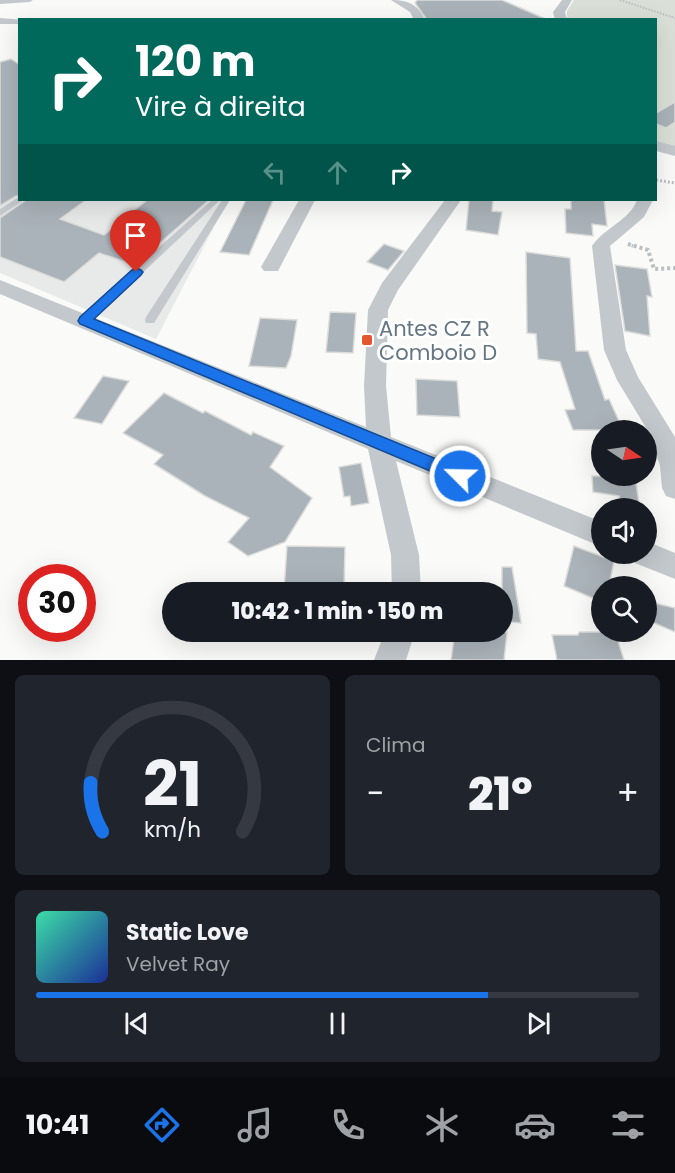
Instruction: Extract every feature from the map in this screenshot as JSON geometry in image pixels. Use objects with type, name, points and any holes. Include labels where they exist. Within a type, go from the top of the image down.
[{"type":"street","points":[[396,0],[418,15]]},
{"type":"street","points":[[560,18],[558,12],[567,0]]},
{"type":"street","points":[[0,21],[18,21]]},
{"type":"street","points":[[657,146],[675,151]]},
{"type":"street","points":[[271,267],[306,201]]},
{"type":"street","points":[[406,582],[405,555],[379,443],[375,386],[378,310],[389,288],[452,201]]},
{"type":"street","points":[[645,201],[641,212],[607,237],[601,246],[615,350],[628,380],[662,434],[673,466],[675,488]]},
{"type":"street","points":[[0,286],[591,531]]},
{"type":"street","points":[[657,559],[675,566]]},
{"type":"street","points":[[390,660],[396,642]]},
{"type":"lane","points":[[0,2],[30,0]]},
{"type":"lane","points":[[0,213],[18,201]]},
{"type":"lane","points":[[84,321],[215,201]]},
{"type":"lane","points":[[150,320],[225,201]]},
{"type":"path","points":[[620,0],[675,18]]},
{"type":"path","points":[[657,180],[675,183]]},
{"type":"path","points":[[648,250],[654,269],[675,268]]},
{"type":"shaded area","points":[[574,0],[675,0],[675,147],[657,143],[657,18],[567,18],[567,11]]},
{"type":"shaded area","points":[[18,62],[18,201],[227,201],[156,339],[0,273],[0,68]]},
{"type":"building","points":[[417,0],[502,0],[543,18],[426,18],[415,3]]},
{"type":"building","points":[[11,59],[18,64],[18,196],[0,206],[0,62]]},
{"type":"building","points":[[675,102],[675,122],[666,128],[657,124],[657,112]]},
{"type":"building","points":[[25,201],[85,201],[60,219],[104,235],[146,201],[208,201],[135,265],[99,253],[64,282],[0,257],[0,218]]},
{"type":"building","points":[[246,201],[273,201],[249,255],[220,252]]},
{"type":"building","points":[[469,201],[493,201],[492,211],[502,212],[498,235],[466,230]]},
{"type":"building","points":[[571,201],[604,201],[607,226],[592,224],[593,236],[566,233],[565,209],[571,209]]},
{"type":"building","points":[[384,244],[404,251],[388,270],[367,262]]},
{"type":"building","points":[[526,252],[570,258],[576,351],[588,351],[605,400],[609,399],[618,420],[591,420],[591,430],[573,430],[565,410],[575,409],[560,362],[538,359],[536,334],[527,333]]},
{"type":"building","points":[[615,265],[647,269],[652,297],[647,296],[650,336],[625,331]]},
{"type":"building","points":[[330,312],[356,313],[353,353],[326,352]]},
{"type":"building","points":[[260,318],[297,320],[291,356],[286,368],[249,366]]},
{"type":"building","points":[[103,376],[129,381],[102,424],[74,418]]},
{"type":"building","points":[[416,379],[457,381],[460,417],[417,415]]},
{"type":"building","points":[[164,393],[251,435],[253,432],[284,446],[270,467],[312,498],[285,542],[248,556],[228,542],[249,518],[205,496],[154,464],[163,455],[123,433]]},
{"type":"building","points":[[361,463],[369,503],[351,506],[350,496],[344,497],[339,467]]},
{"type":"building","points":[[593,486],[636,486],[638,498],[619,498],[619,496],[593,492]]},
{"type":"building","points":[[287,546],[345,547],[344,582],[285,582]]},
{"type":"building","points":[[574,546],[591,552],[591,564],[613,564],[611,576],[591,576],[591,597],[564,586]]},
{"type":"building","points":[[502,567],[512,567],[521,623],[513,622],[513,582],[502,582]]},
{"type":"building","points":[[657,604],[675,608],[675,632],[657,624]]},
{"type":"building","points":[[579,632],[591,632],[591,642],[618,642],[624,660],[557,660],[552,635],[578,635]]},
{"type":"building","points":[[454,642],[506,642],[504,660],[451,660]]},
{"type":"place","name":"Antes CZ R Comboio D","points":[[367,340]]},
{"type":"route","points":[[136,272],[84,321],[460,476]]}]
